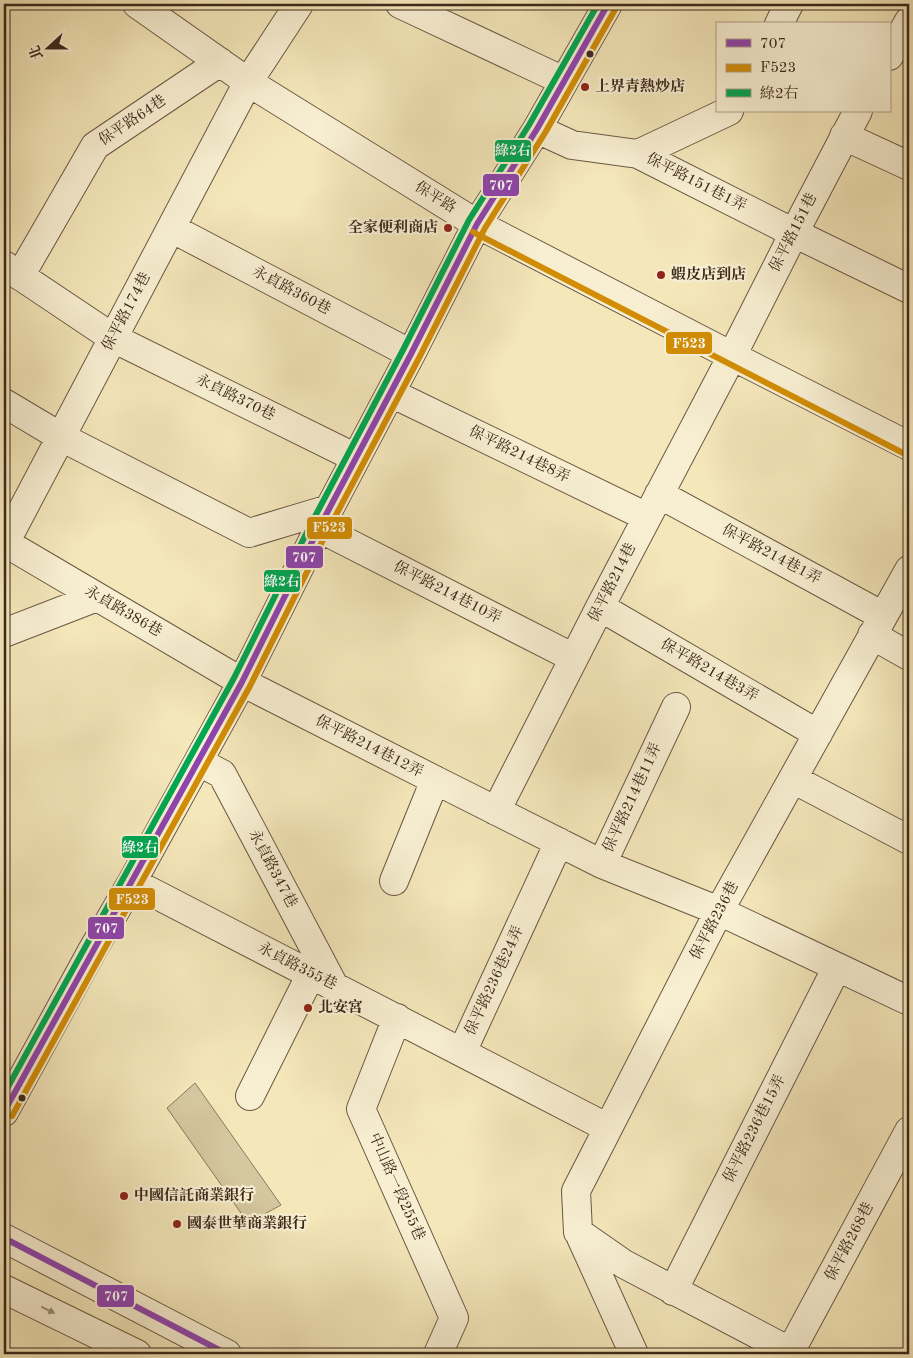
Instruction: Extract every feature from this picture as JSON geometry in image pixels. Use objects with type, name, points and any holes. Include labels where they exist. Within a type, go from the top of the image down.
[{"type":"street","name":"保平路","points":[[137,4],[248,82],[477,224],[909,446]]},
{"type":"street","name":"保平路174巷","points":[[4,542],[248,82],[299,4]]},
{"type":"street","points":[[400,4],[564,81]]},
{"type":"street","points":[[4,1112],[92,949],[132,882],[242,682],[324,518],[391,393],[477,224],[537,129],[608,4]]},
{"type":"street","points":[[780,22],[789,4]]},
{"type":"street","points":[[890,54],[909,20]]},
{"type":"street","name":"保平路64巷","points":[[12,271],[95,146],[220,62]]},
{"type":"street","points":[[638,154],[727,112]]},
{"type":"street","name":"保平路151巷","points":[[732,356],[857,112]]},
{"type":"street","name":"保平路151巷1弄","points":[[537,129],[572,145],[638,154],[909,289]]},
{"type":"street","points":[[844,136],[909,166]]},
{"type":"street","name":"永貞路360巷","points":[[171,228],[411,354]]},
{"type":"street","name":"永貞路370巷","points":[[12,271],[113,338],[356,458]]},
{"type":"street","name":"保平路214巷","points":[[496,811],[600,607],[732,356]]},
{"type":"street","name":"保平路214巷8弄","points":[[391,393],[653,506]]},
{"type":"street","points":[[4,403],[61,437],[249,533],[324,518]]},
{"type":"street","name":"保平路214巷1弄","points":[[653,506],[877,625],[909,656]]},
{"type":"street","name":"保平路214巷10弄","points":[[324,518],[574,658]]},
{"type":"street","name":"永貞路386巷","points":[[4,542],[242,682]]},
{"type":"street","name":"保平路236巷","points":[[578,1232],[576,1191],[719,912],[909,570]]},
{"type":"street","points":[[4,633],[97,597]]},
{"type":"street","name":"保平路214巷3弄","points":[[600,607],[818,734]]},
{"type":"street","name":"保平路214巷12弄","points":[[242,682],[496,811]]},
{"type":"street","name":"保平路214巷11弄","points":[[496,811],[602,864],[676,707]]},
{"type":"street","name":"永貞路347巷","points":[[199,762],[222,774],[323,980]]},
{"type":"street","points":[[794,779],[909,840]]},
{"type":"street","points":[[394,881],[435,780]]},
{"type":"street","name":"保平路236巷24弄","points":[[559,842],[462,1052],[608,1128]]},
{"type":"street","points":[[602,864],[719,912],[909,1001]]},
{"type":"street","name":"永貞路355巷","points":[[132,882],[462,1052]]},
{"type":"street","name":"保平路236巷15弄","points":[[673,1290],[837,968]]},
{"type":"street","points":[[250,1096],[323,980]]},
{"type":"street","name":"中山路一段255巷","points":[[397,1018],[361,1109],[454,1318],[438,1354]]},
{"type":"street","name":"保平路268巷","points":[[792,1353],[909,1131]]},
{"type":"street","points":[[578,1232],[624,1264],[792,1353]]},
{"type":"street","points":[[578,1232],[634,1354]]},
{"type":"street","points":[[4,1238],[227,1354]]},
{"type":"street","points":[[4,1289],[137,1354]]},
{"type":"shaded area","points":[[195,1083],[281,1205],[248,1223],[167,1108]]},
{"type":"transit line","name":"綠2右","points":[[4,1094],[234,678],[311,524],[469,220],[529,125],[598,4]]},
{"type":"transit line","name":"707","points":[[4,1112],[242,682],[319,528],[477,224],[537,129],[608,4]]},
{"type":"transit line","name":"F523","points":[[12,1116],[250,686],[327,532],[485,228],[545,133],[616,8]]},
{"type":"transit line","name":"F523","points":[[473,232],[905,454]]},
{"type":"transit line","name":"707","points":[[4,1238],[227,1354]]},
{"type":"place","name":"上界青熱炒店","points":[[585,87]]},
{"type":"place","name":"全家便利商店","points":[[448,228]]},
{"type":"place","name":"蝦皮店到店","points":[[661,275]]},
{"type":"place","name":"北安宮","points":[[308,1008]]},
{"type":"place","name":"中國信託商業銀行","points":[[124,1196]]},
{"type":"place","name":"國泰世華商業銀行","points":[[177,1224]]}]
